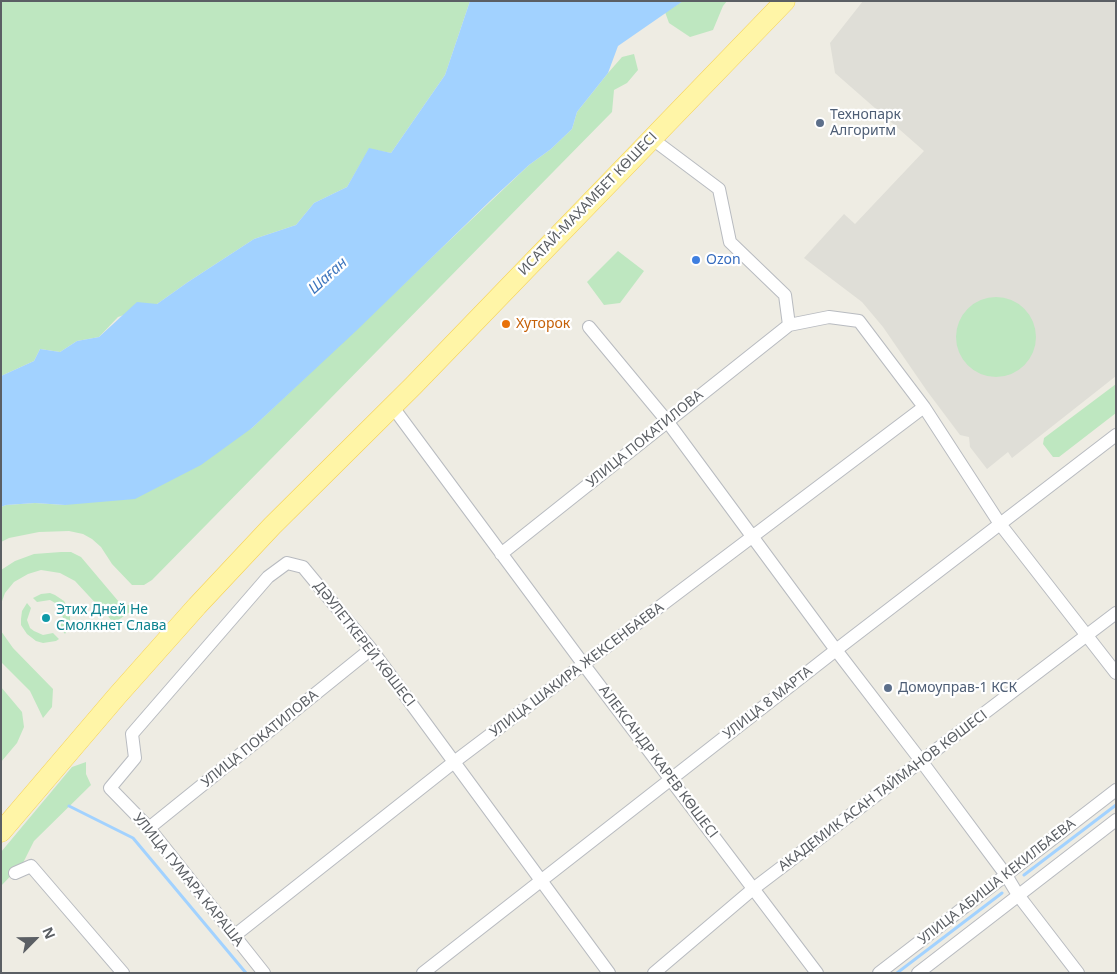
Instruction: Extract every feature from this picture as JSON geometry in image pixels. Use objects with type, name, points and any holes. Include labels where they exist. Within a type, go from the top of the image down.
[{"type":"main road","points":[[1,832],[197,606],[593,183],[769,1]]},
{"type":"main road","name":"ИСАТАЙ-МАХАМБЕТ КӨШЕСІ","points":[[387,401],[540,254],[785,1]]},
{"type":"main road","points":[[1,815],[109,688],[189,598],[387,401]]},
{"type":"street","points":[[651,138],[719,189],[730,242],[785,295],[789,325],[828,317],[859,321],[924,407],[1000,524],[1116,673]]},
{"type":"street","name":"УЛИЦА ПОКАТИЛОВА","points":[[501,554],[789,325]]},
{"type":"street","points":[[589,327],[666,422],[1078,973]]},
{"type":"street","name":"АЛЕКСАНДР КАРЕВ КӨШЕСІ","points":[[387,401],[584,665],[818,973]]},
{"type":"street","name":"УЛИЦА ШАКИРА ЖЕКСЕНБАЕВА","points":[[234,936],[454,762],[924,407]]},
{"type":"street","name":"УЛИЦА 8 МАРТА","points":[[423,973],[836,650],[1116,435]]},
{"type":"street","name":"ДӘУЛЕТКЕРЕЙ КӨШЕСІ","points":[[110,788],[136,758],[132,734],[268,577],[287,563],[303,567],[371,649],[609,973]]},
{"type":"street","name":"АКАДЕМИК АСАН ТАЙМАНОВ КӨШЕСІ","points":[[654,973],[753,889],[1116,613]]},
{"type":"street","name":"УЛИЦА ПОКАТИЛОВА","points":[[148,828],[371,649]]},
{"type":"street","name":"УЛИЦА ГУМАРА КАРАША","points":[[110,788],[148,828],[264,973]]},
{"type":"street","name":"УЛИЦА АБИША КЕКИЛБАЕВА","points":[[878,973],[1116,790]]},
{"type":"street","name":"УЛИЦА АБИША КЕКИЛБАЕВА","points":[[918,973],[1116,820]]},
{"type":"street","points":[[15,873],[31,866],[123,973]]},
{"type":"shaded area","points":[[863,1],[1116,1],[1116,376],[1012,458],[1008,452],[987,469],[970,447],[969,437],[960,435],[883,327],[862,302],[804,258],[844,214],[855,224],[924,151],[835,73],[830,43]]},
{"type":"green space","points":[[1,1],[470,1],[445,75],[391,153],[369,149],[347,187],[314,203],[296,225],[254,239],[157,304],[118,317],[99,337],[77,341],[60,352],[40,349],[34,361],[1,376]]},
{"type":"green space","points":[[683,1],[727,1],[713,30],[690,37],[669,23],[665,12]]},
{"type":"green space","points":[[634,54],[638,70],[627,83],[614,90],[612,112],[152,580],[144,585],[132,585],[112,564],[101,547],[83,534],[69,531],[39,532],[9,538],[1,542],[1,507],[35,503],[65,505],[252,428],[529,165],[551,149],[572,129],[577,112],[608,73],[622,57]]},
{"type":"green space","points":[[618,251],[644,271],[620,303],[604,305],[587,282]]},
{"type":"green space","points":[[988,297],[1004,297],[1025,308],[1036,329],[1036,345],[1025,366],[1004,377],[988,377],[974,371],[962,359],[956,345],[956,329],[962,315],[974,303]]},
{"type":"green space","points":[[1116,384],[1116,413],[1059,457],[1053,457],[1043,444],[1044,438]]},
{"type":"green space","points":[[71,552],[81,557],[119,602],[124,606],[133,604],[137,607],[114,623],[75,581],[60,573],[41,570],[28,574],[14,582],[5,593],[1,604],[1,570],[15,561],[34,554]]},
{"type":"green space","points":[[50,593],[64,601],[70,611],[70,624],[65,634],[60,627],[63,618],[57,604],[50,600],[37,602],[33,598],[41,594]]},
{"type":"green space","points":[[27,603],[31,608],[27,620],[30,628],[43,635],[53,633],[59,639],[43,643],[36,641],[27,634],[21,625],[21,619],[22,611]]},
{"type":"green space","points":[[1,631],[13,648],[53,689],[52,707],[43,718],[30,691],[1,662]]},
{"type":"green space","points":[[1,687],[22,712],[24,727],[17,743],[1,762]]},
{"type":"green space","points":[[86,762],[86,774],[91,785],[34,841],[23,863],[1,886],[1,852],[72,767]]},
{"type":"water","name":"Шаған","points":[[470,1],[683,1],[618,46],[608,73],[577,112],[572,129],[491,200],[356,331],[252,428],[201,465],[135,499],[65,505],[35,503],[1,507],[1,376],[34,361],[40,349],[60,352],[77,341],[99,337],[137,302],[157,304],[254,239],[296,225],[314,203],[347,187],[369,148],[391,153],[445,75]]},
{"type":"waterway","points":[[1024,875],[1116,805]]},
{"type":"waterway","points":[[69,806],[133,838],[246,973]]},
{"type":"waterway","points":[[897,973],[1002,893]]},
{"type":"place","name":"Технопарк Алгоритм","points":[[820,123]]},
{"type":"place","name":"Ozon","points":[[696,260]]},
{"type":"place","name":"Хуторок","points":[[506,324]]},
{"type":"place","name":"Этих Дней Не Смолкнет Слава","points":[[46,618]]},
{"type":"place","name":"Домоуправ-1 КСК","points":[[888,688]]}]
